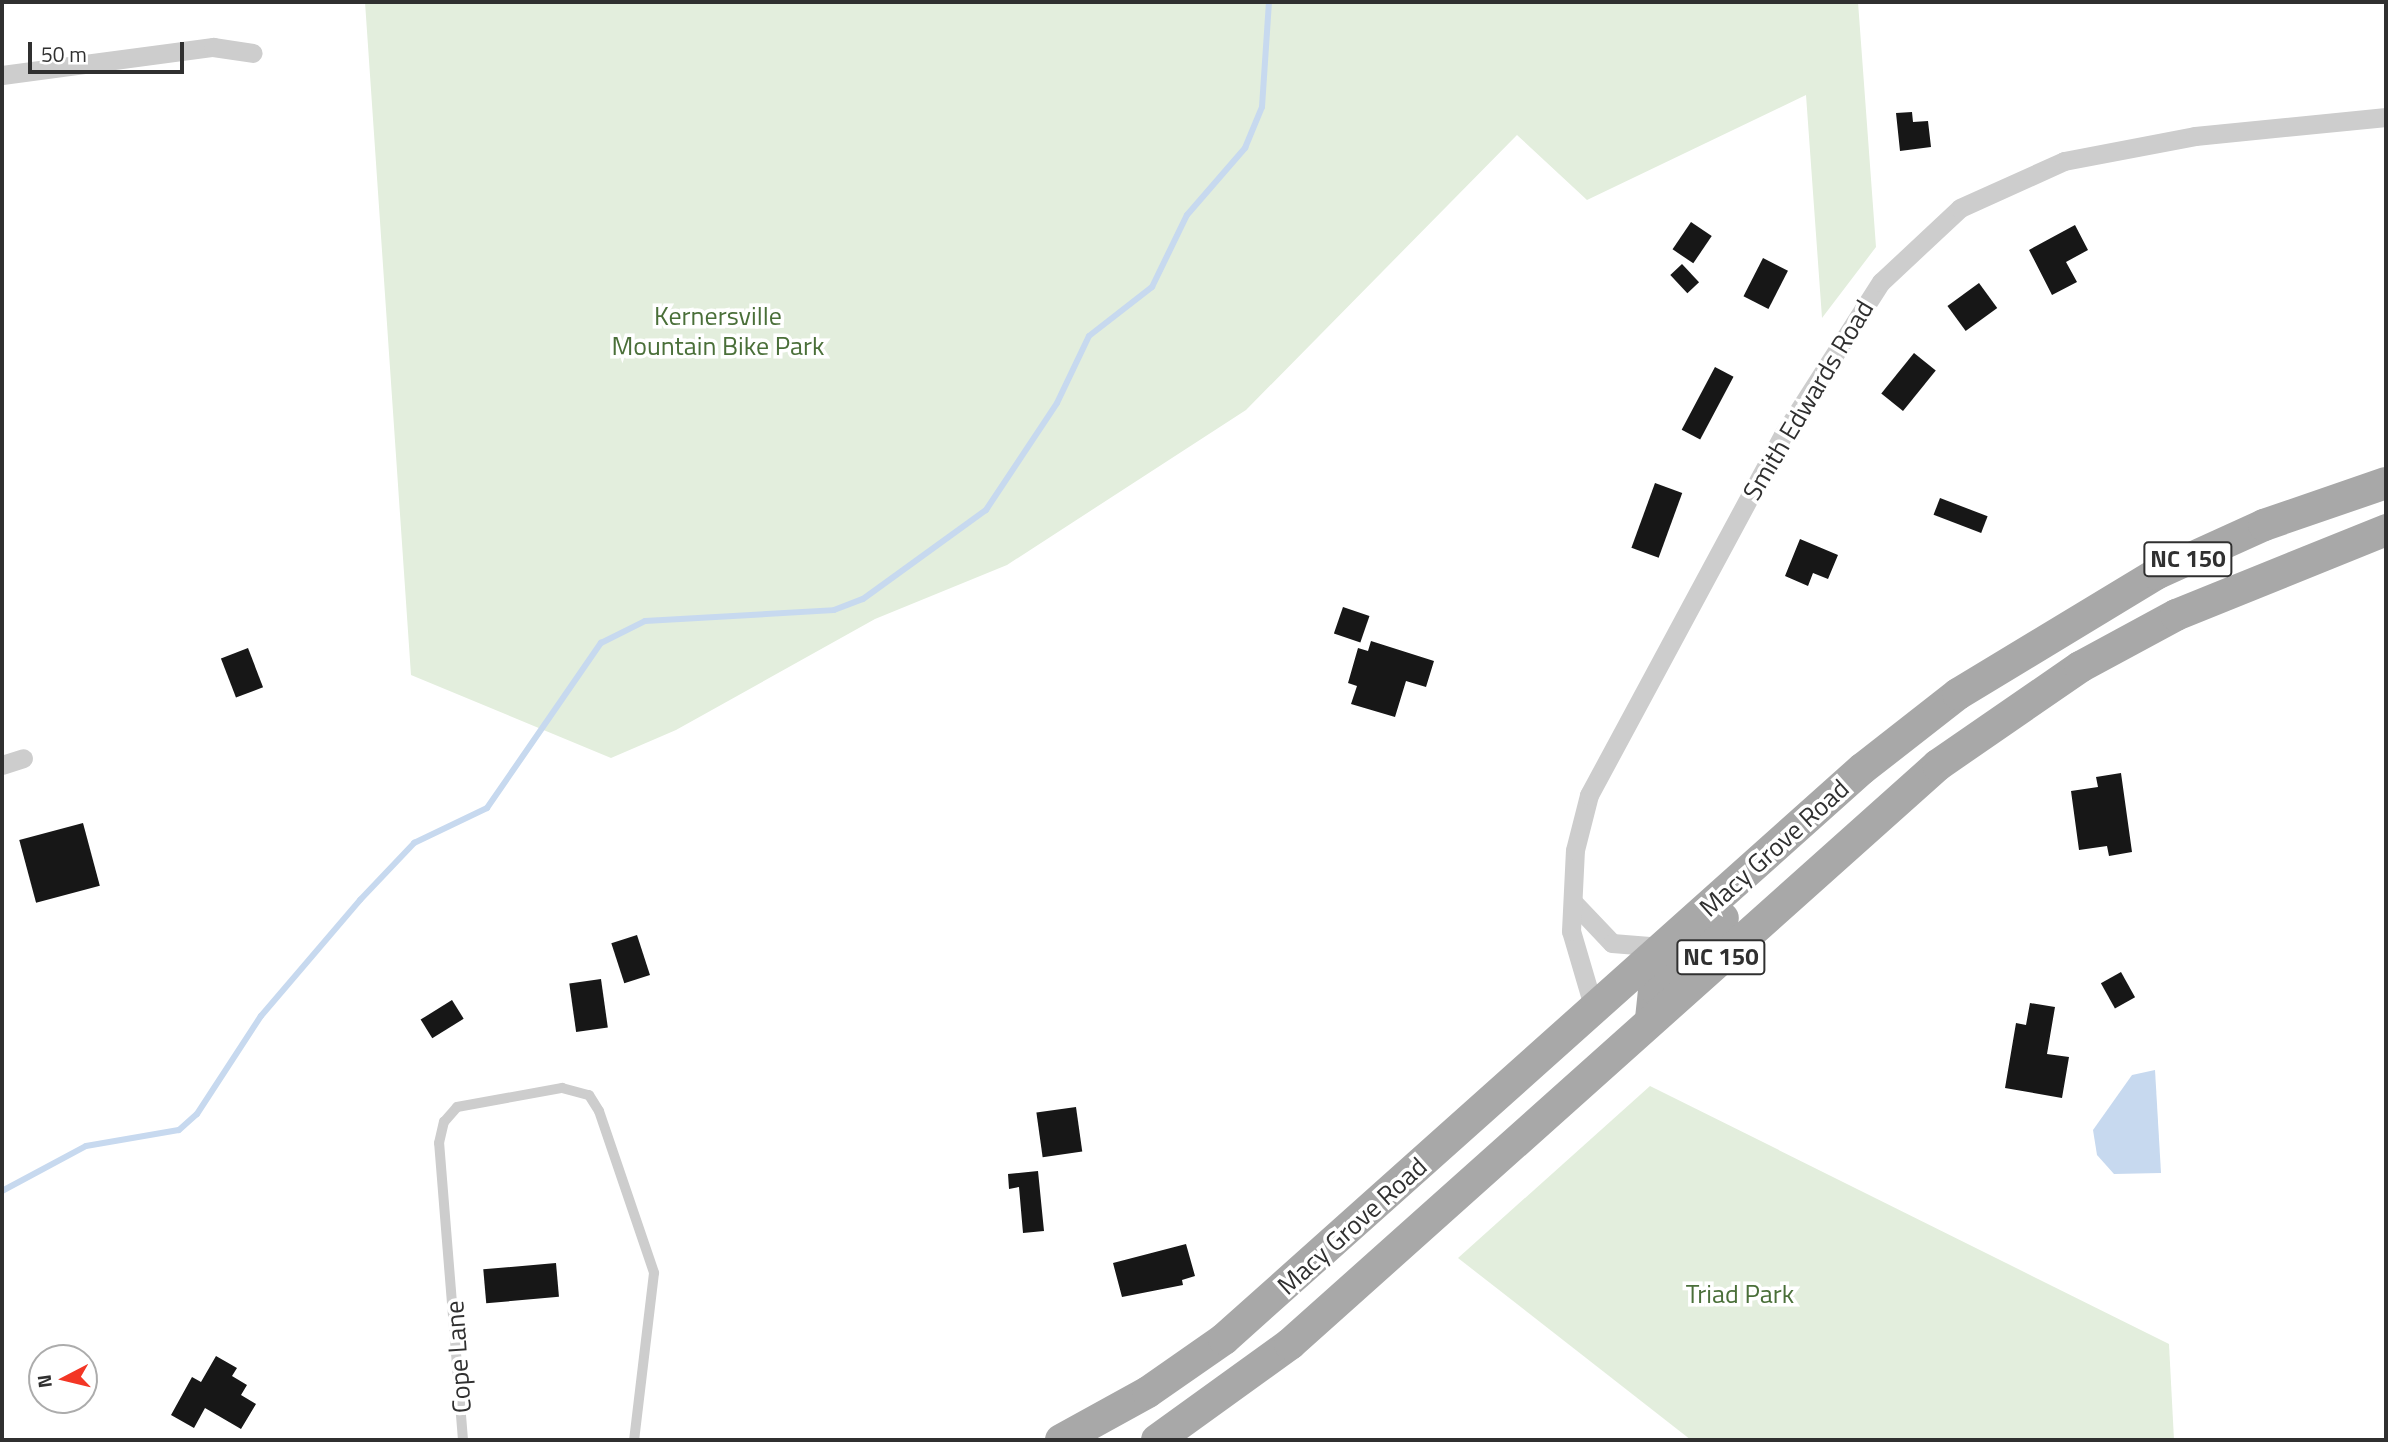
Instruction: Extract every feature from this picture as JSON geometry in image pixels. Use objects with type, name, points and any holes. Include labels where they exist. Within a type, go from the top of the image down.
[{"type":"main road","name":"Macy Grove Road","points":[[1061,1440],[1148,1392],[1224,1339],[1862,769],[2003,662],[2105,600],[2264,525],[2386,483]]},
{"type":"main road","name":"Macy Grove Road","points":[[1157,1440],[1290,1344],[1910,788],[2028,701],[2176,615],[2386,530]]},
{"type":"main road","points":[[1651,1019],[1649,996],[1660,981],[1862,769]]},
{"type":"street","points":[[2,75],[213,47],[253,53]]},
{"type":"street","name":"Smith Edwards Road","points":[[1594,1009],[1571,931],[1580,822],[1601,768],[1829,358],[1906,254],[1960,208],[2064,161],[2195,136],[2386,117]]},
{"type":"street","points":[[2,765],[23,758]]},
{"type":"street","points":[[1574,903],[1612,943],[1663,947]]},
{"type":"lane","name":"Cope Lane","points":[[463,1440],[452,1274],[439,1143],[444,1122],[457,1107],[562,1088],[589,1095],[654,1273],[634,1440]]},
{"type":"green space","name":"Kernersville Mountain Bike Park","points":[[365,2],[1858,2],[1876,247],[1822,318],[1806,95],[1587,200],[1517,135],[1246,410],[1007,565],[875,619],[676,730],[611,758],[411,675]]},
{"type":"green space","name":"Triad Park","points":[[1650,1086],[2169,1344],[2174,1440],[1691,1440],[1458,1258]]},
{"type":"water","points":[[2155,1070],[2161,1173],[2114,1174],[2097,1155],[2093,1130],[2132,1075]]},
{"type":"building","points":[[1912,112],[1913,122],[1928,121],[1931,147],[1900,151],[1896,113]]},
{"type":"building","points":[[1691,222],[1712,236],[1693,263],[1673,249]]},
{"type":"building","points":[[2075,225],[2088,250],[2066,262],[2077,282],[2052,295],[2029,250]]},
{"type":"building","points":[[1763,258],[1788,271],[1768,309],[1743,296]]},
{"type":"building","points":[[1682,264],[1699,282],[1687,293],[1670,275]]},
{"type":"building","points":[[1979,283],[1997,308],[1966,331],[1947,306]]},
{"type":"building","points":[[1914,353],[1936,371],[1903,411],[1881,393]]},
{"type":"building","points":[[1715,367],[1734,377],[1700,440],[1682,430]]},
{"type":"building","points":[[1655,483],[1682,493],[1659,558],[1631,548]]},
{"type":"building","points":[[1940,498],[1988,516],[1981,533],[1934,515]]},
{"type":"building","points":[[1800,539],[1838,555],[1828,579],[1813,573],[1808,586],[1785,576]]},
{"type":"building","points":[[1343,607],[1369,616],[1360,643],[1334,633]]},
{"type":"building","points":[[1371,641],[1434,661],[1426,687],[1406,681],[1395,717],[1351,704],[1357,686],[1348,683],[1358,648],[1368,651]]},
{"type":"building","points":[[248,648],[263,687],[236,698],[221,658]]},
{"type":"building","points":[[2121,773],[2132,852],[2109,856],[2107,846],[2079,850],[2071,791],[2098,787],[2096,777]]},
{"type":"building","points":[[83,823],[100,886],[36,903],[19,840]]},
{"type":"building","points":[[637,935],[650,975],[624,983],[611,943]]},
{"type":"building","points":[[2121,972],[2135,997],[2115,1009],[2101,983]]},
{"type":"building","points":[[601,979],[608,1028],[576,1032],[569,983]]},
{"type":"building","points":[[452,1000],[464,1019],[432,1038],[421,1020]]},
{"type":"building","points":[[2030,1003],[2055,1007],[2047,1054],[2069,1057],[2062,1098],[2005,1088],[2016,1023],[2026,1025]]},
{"type":"building","points":[[1076,1107],[1082,1152],[1043,1157],[1036,1113]]},
{"type":"building","points":[[1038,1171],[1044,1231],[1023,1233],[1019,1187],[1009,1189],[1008,1174]]},
{"type":"building","points":[[1186,1244],[1195,1276],[1182,1280],[1183,1285],[1122,1297],[1113,1263]]},
{"type":"building","points":[[556,1263],[559,1297],[486,1303],[483,1269]]},
{"type":"building","points":[[216,1356],[237,1368],[232,1376],[247,1385],[241,1395],[256,1404],[241,1429],[205,1408],[194,1428],[171,1415],[192,1377],[201,1382]]},
{"type":"waterway","points":[[2,1191],[86,1146],[179,1130],[197,1114],[261,1016],[360,900],[414,843],[487,808],[601,643],[645,621],[834,610],[863,599],[986,510],[1057,403],[1089,336],[1152,287],[1187,215],[1245,148],[1262,107],[1269,2]]}]
